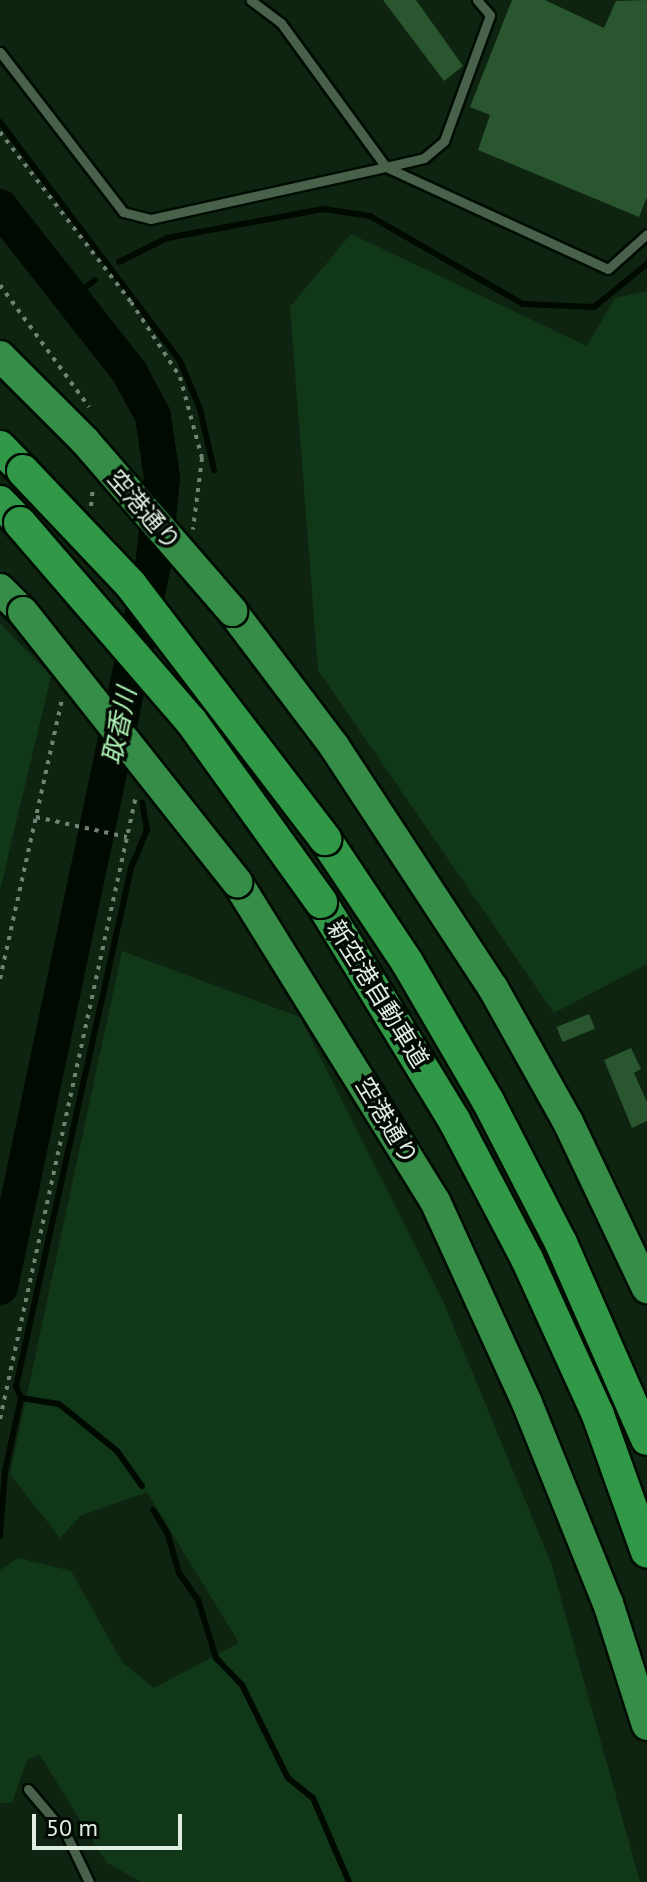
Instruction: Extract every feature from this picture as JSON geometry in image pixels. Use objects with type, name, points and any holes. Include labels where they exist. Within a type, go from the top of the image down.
[{"type":"highway","name":"空港通り","points":[[0,356],[85,441],[232,611],[334,746],[493,988],[568,1122],[647,1288]]},
{"type":"highway","name":"新空港自動車道","points":[[0,447],[131,585],[325,839],[407,962],[488,1101],[561,1243],[647,1439]]},
{"type":"highway","name":"新空港自動車道","points":[[10,512],[191,721],[321,902],[454,1120],[527,1259],[598,1415],[647,1552]]},
{"type":"highway","name":"空港通り","points":[[0,589],[23,612],[237,882],[435,1201],[533,1417],[608,1603],[647,1725]]},
{"type":"lane","points":[[251,0],[281,23],[386,167],[608,269],[647,234]]},
{"type":"lane","points":[[0,52],[123,212],[151,219],[424,158],[444,141],[490,15],[477,0]]},
{"type":"lane","points":[[28,1789],[66,1834],[89,1882]]},
{"type":"path","points":[[0,979],[36,817],[46,816],[125,836]]},
{"type":"green space","points":[[351,234],[587,346],[615,298],[647,291],[647,964],[554,1013],[318,670],[290,307]]},
{"type":"green space","points":[[0,623],[51,676],[0,890]]},
{"type":"green space","points":[[122,951],[300,1017],[443,1301],[551,1563],[640,1882],[141,1882],[106,1862],[40,1755],[27,1760],[12,1803],[0,1803],[0,1570],[18,1558],[71,1571],[122,1662],[154,1688],[239,1643],[147,1492],[80,1516],[60,1538],[10,1474]]},
{"type":"building","points":[[383,0],[416,0],[463,66],[444,81]]},
{"type":"building","points":[[512,0],[545,0],[604,28],[616,1],[647,0],[647,197],[639,217],[478,150],[490,115],[470,107]]},
{"type":"building","points":[[589,1014],[595,1029],[563,1042],[557,1027]]},
{"type":"building","points":[[631,1048],[641,1069],[634,1073],[647,1102],[647,1121],[632,1128],[604,1060]]},
{"type":"waterway","points":[[0,122],[180,361],[200,409],[214,470]]},
{"type":"waterway","name":"取香川","points":[[0,207],[130,373],[153,416],[162,478],[154,560],[0,1287]]},
{"type":"waterway","points":[[119,262],[167,238],[323,209],[370,216],[523,304],[594,307],[647,264]]},
{"type":"waterway","points":[[69,299],[95,280]]},
{"type":"waterway","points":[[0,1536],[5,1471],[21,1398],[16,1386],[131,868],[147,830],[142,802]]},
{"type":"waterway","points":[[21,1398],[59,1404],[117,1451],[142,1486]]},
{"type":"waterway","points":[[153,1510],[167,1532],[179,1573],[198,1600],[216,1658],[242,1685],[288,1778],[313,1798],[349,1882]]}]
